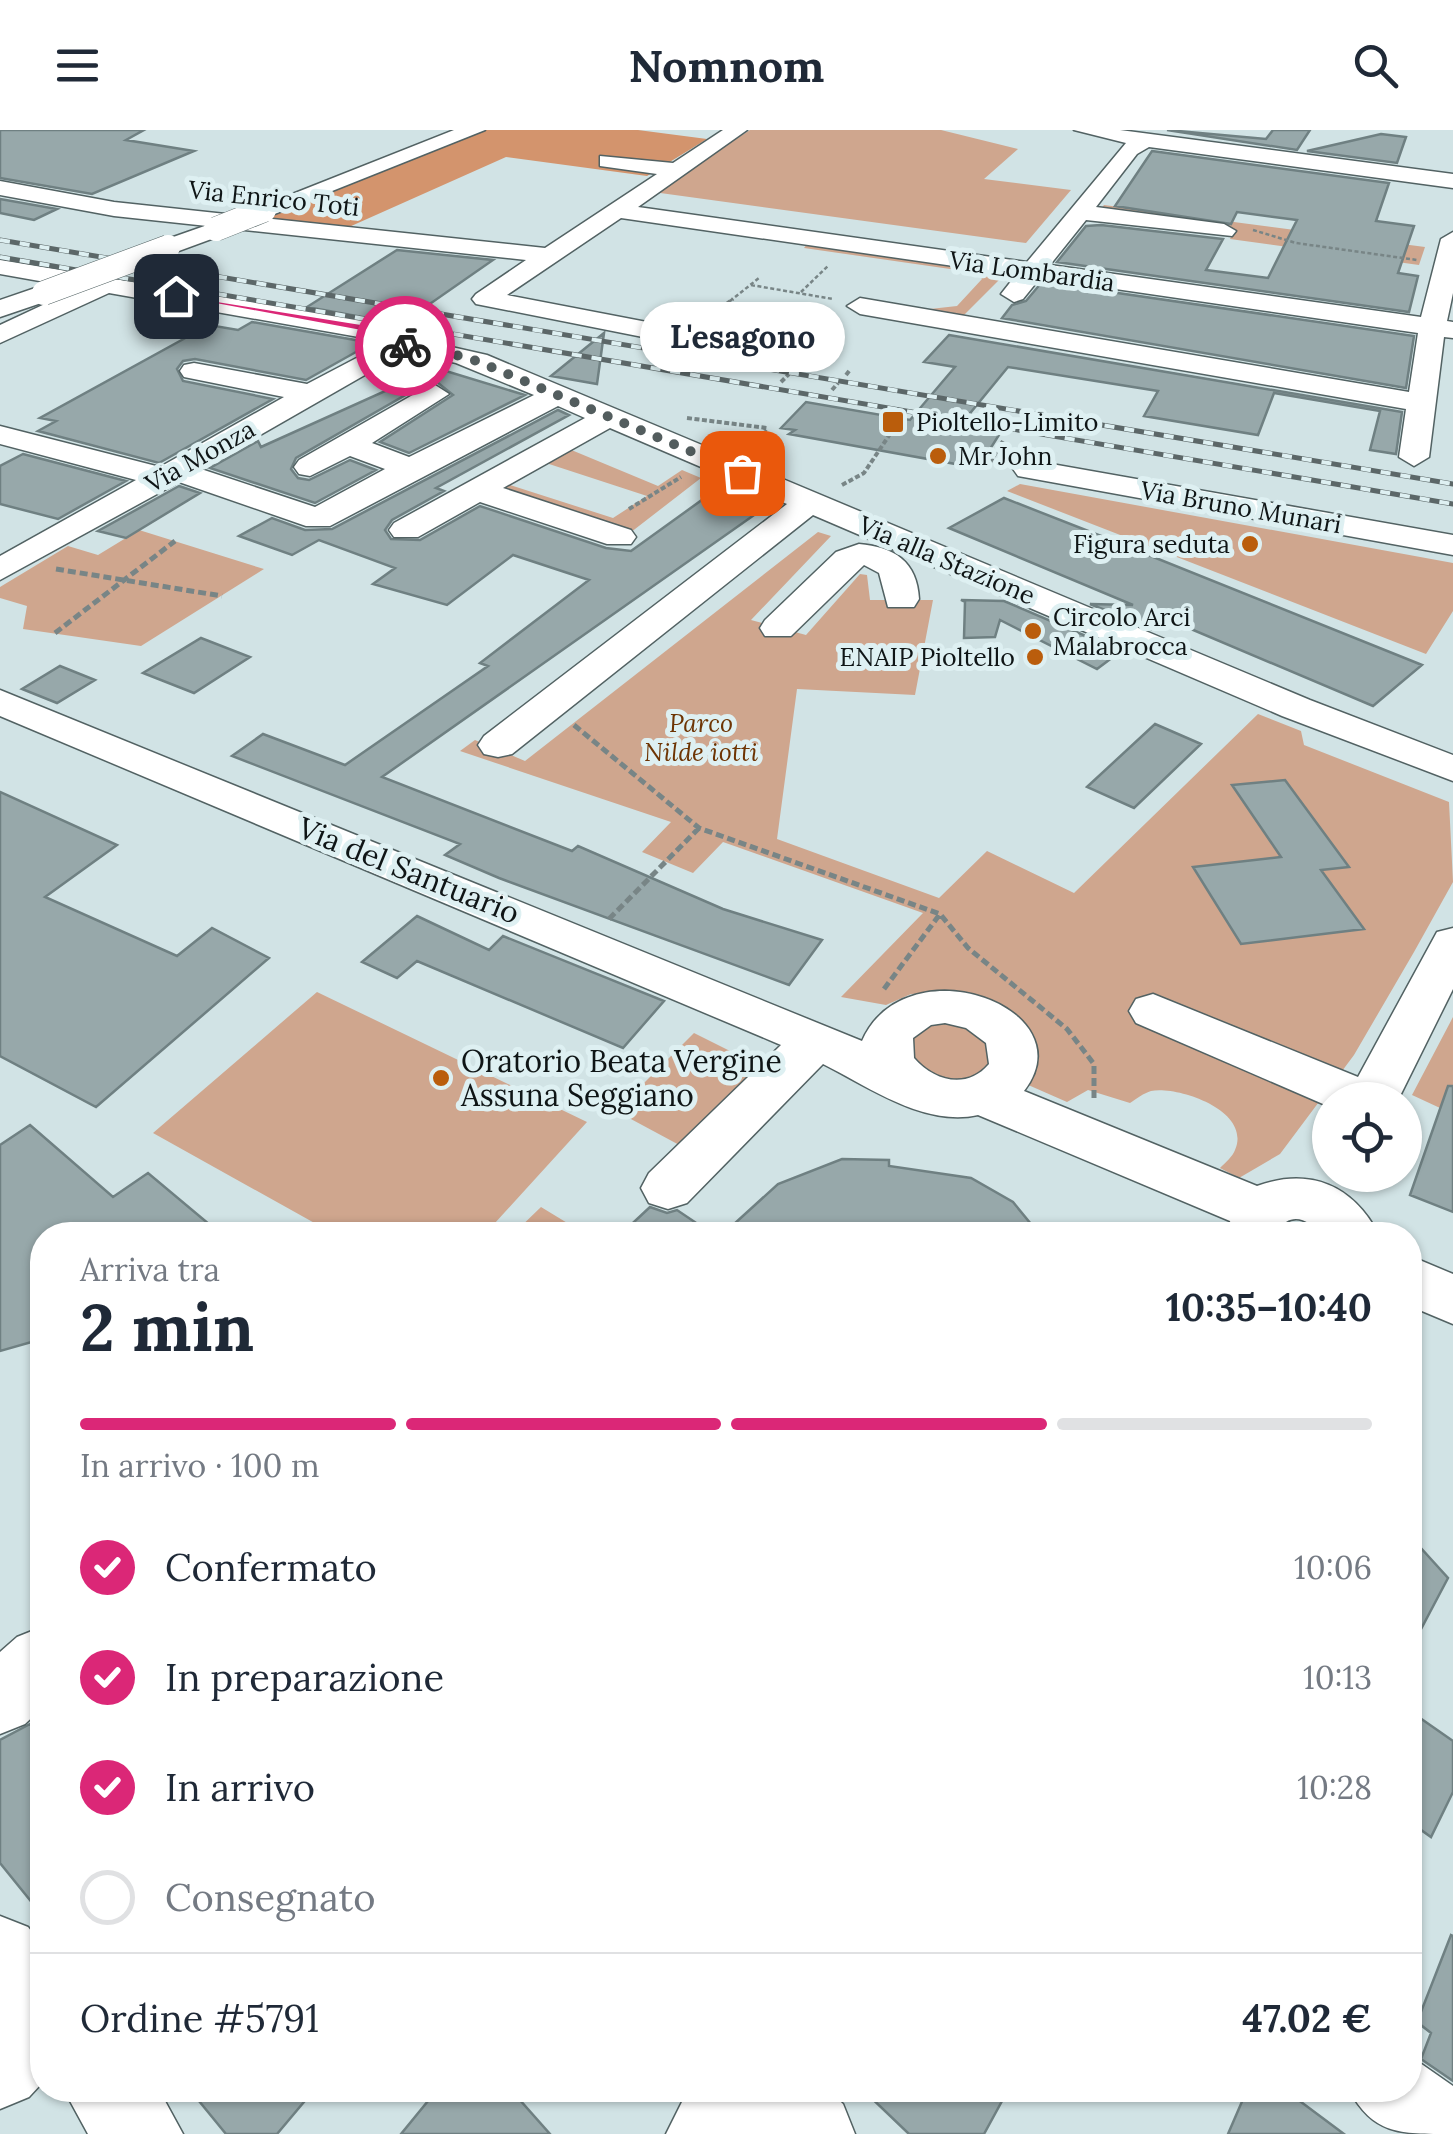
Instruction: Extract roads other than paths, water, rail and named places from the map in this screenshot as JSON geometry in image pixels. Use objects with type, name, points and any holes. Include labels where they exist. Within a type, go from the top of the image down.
[{"type":"main road","points":[[0,310],[474,130]]},
{"type":"street","points":[[668,334],[499,304],[487,301],[486,296],[737,130]]},
{"type":"street","points":[[1084,130],[1453,181]]},
{"type":"street","points":[[984,330],[1132,148],[1146,140]]},
{"type":"street","points":[[608,160],[674,170]]},
{"type":"street","name":"Via Enrico Toti","points":[[0,188],[128,210],[544,256]]},
{"type":"street","name":"Via Lombardia","points":[[612,210],[1443,329]]},
{"type":"street","points":[[1080,212],[1224,232]]},
{"type":"street","points":[[1220,298],[1257,235]]},
{"type":"street","points":[[570,238],[596,246],[573,264]]},
{"type":"street","points":[[1414,457],[1423,393],[1443,329],[1450,252]]},
{"type":"street","name":"Via alla Stazione","points":[[0,268],[386,332],[397,336],[402,346],[457,354],[810,502],[885,547],[1453,769]]},
{"type":"street","points":[[0,335],[106,285]]},
{"type":"street","points":[[860,306],[984,330],[1423,393],[1453,390]]},
{"type":"street","name":"Via Monza","points":[[6,566],[402,346]]},
{"type":"street","points":[[194,371],[310,394]]},
{"type":"street","points":[[0,435],[169,473],[318,520],[444,450],[557,395]]},
{"type":"street","points":[[310,467],[348,445],[461,402],[522,412]]},
{"type":"street","points":[[444,450],[404,432],[461,402]]},
{"type":"street","points":[[406,530],[608,416]]},
{"type":"street","points":[[348,445],[411,468]]},
{"type":"street","name":"Via Bruno Munari","points":[[1029,469],[1453,544]]},
{"type":"street","points":[[476,490],[624,523],[510,471]]},
{"type":"street","points":[[498,745],[810,502]]},
{"type":"street","points":[[778,628],[848,559],[885,547],[889,562],[901,574],[900,600]]},
{"type":"street","name":"Via del Santuario","points":[[0,702],[817,1040],[904,1082]]},
{"type":"street","points":[[1381,1082],[1453,943]]},
{"type":"street","points":[[668,1188],[817,1040],[886,1012],[945,1006],[975,1012],[999,1026],[1013,1046],[1014,1068],[1000,1086],[981,1095],[944,1098],[904,1082],[887,1060],[886,1012]]},
{"type":"street","points":[[1154,1011],[1321,1082]]},
{"type":"street","points":[[981,1095],[1080,1135],[1259,1222]]},
{"type":"street","points":[[1262,1222],[1286,1198],[1334,1204]]},
{"type":"street","points":[[1422,1261],[1453,1274]]},
{"type":"street","points":[[1422,1286],[1453,1300]]},
{"type":"street","points":[[0,1699],[30,1673]]},
{"type":"street","points":[[0,1954],[30,1993]]},
{"type":"street","points":[[0,2068],[30,2037]]},
{"type":"street","points":[[116,2102],[141,2134]]},
{"type":"street","points":[[708,2134],[731,2102]]},
{"type":"street","points":[[780,2102],[814,2134]]},
{"type":"street","points":[[1406,2102],[1447,2134]]},
{"type":"railway","points":[[0,240],[1453,484]]},
{"type":"railway","points":[[0,257],[1453,504]]},
{"type":"place","name":"Pioltello-Limito","points":[[893,422]]},
{"type":"place","name":"Mr John","points":[[938,456]]},
{"type":"place","name":"L'esagono","points":[[742,473]]},
{"type":"place","name":"Figura seduta","points":[[1250,544]]},
{"type":"place","name":"Circolo Arci Malabrocca","points":[[1033,631]]},
{"type":"place","name":"ENAIP Pioltello","points":[[1035,657]]},
{"type":"place","name":"Oratorio Beata Vergine Assuna Seggiano","points":[[441,1078]]},
{"type":"park label","name":"Parco Nilde iotti","points":[[701,738]]}]
